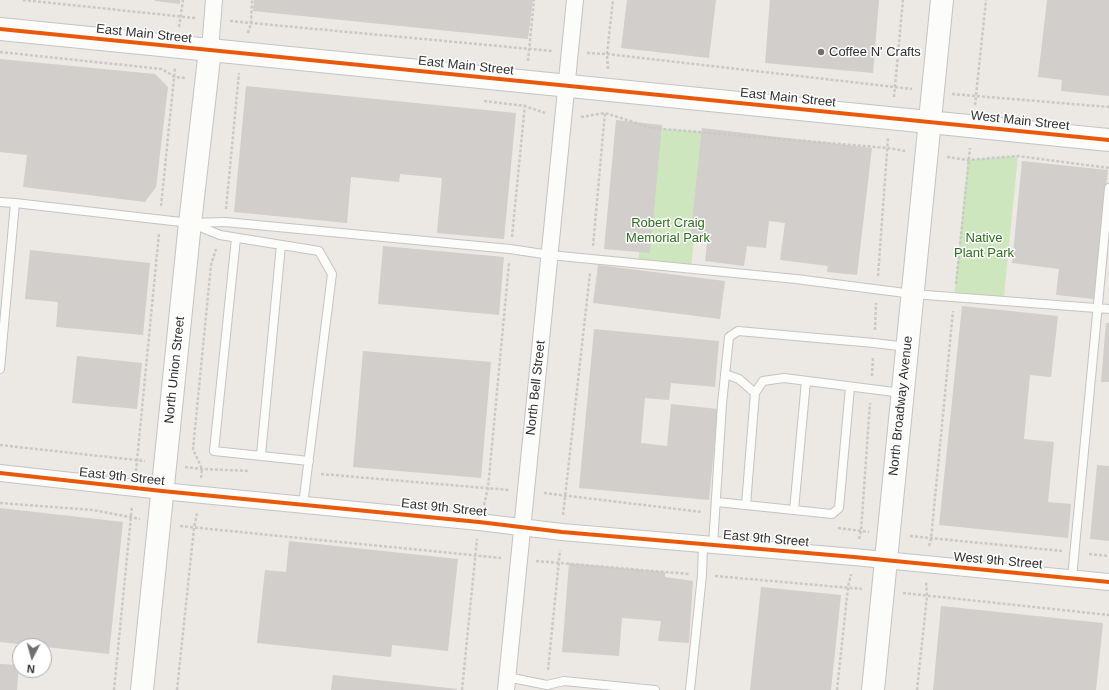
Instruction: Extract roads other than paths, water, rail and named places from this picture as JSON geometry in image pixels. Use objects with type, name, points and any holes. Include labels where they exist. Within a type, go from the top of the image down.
[{"type":"street","points":[[210,50],[214,0]]},
{"type":"street","name":"North Bell Street","points":[[506,684],[575,0]]},
{"type":"street","name":"North Broadway Avenue","points":[[873,690],[942,0]]},
{"type":"street","name":"East Main Street","points":[[0,29],[930,122]]},
{"type":"street","name":"North Union Street","points":[[142,690],[158,524],[210,50]]},
{"type":"street","name":"West Main Street","points":[[930,122],[1109,140]]},
{"type":"street","name":"East 9th Street","points":[[0,473],[162,491],[479,522],[562,532],[886,560]]},
{"type":"street","name":"West 9th Street","points":[[886,560],[1109,582]]},
{"type":"lane","points":[[1072,578],[1109,188]]},
{"type":"lane","points":[[0,202],[190,223],[224,222],[510,249],[550,255],[796,279],[913,294],[1109,310]]},
{"type":"lane","points":[[0,369],[15,203]]},
{"type":"lane","points":[[190,223],[220,235],[318,251],[332,274],[303,505]]},
{"type":"lane","points":[[236,238],[214,452],[309,460]]},
{"type":"lane","points":[[261,456],[281,245]]},
{"type":"lane","points":[[690,690],[702,575],[716,513],[725,374],[729,337],[738,331],[907,347]]},
{"type":"lane","points":[[725,374],[739,379],[755,393]]},
{"type":"lane","points":[[746,505],[755,393],[763,381],[784,378],[903,393]]},
{"type":"lane","points":[[794,510],[806,381]]},
{"type":"lane","points":[[717,502],[832,514],[839,508],[850,387]]},
{"type":"lane","points":[[506,684],[550,687],[564,681],[655,690]]},
{"type":"place","name":"Coffee N' Crafts","points":[[821,52]]},
{"type":"park label","name":"Robert Craig Memorial Park","points":[[668,230]]},
{"type":"park label","name":"Native Plant Park","points":[[984,246]]}]
